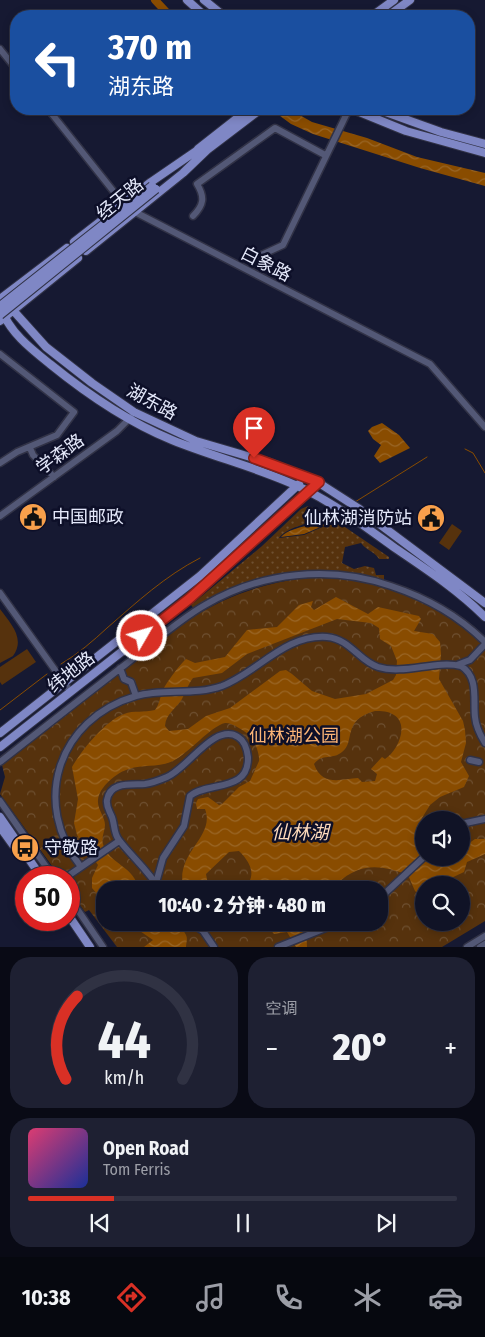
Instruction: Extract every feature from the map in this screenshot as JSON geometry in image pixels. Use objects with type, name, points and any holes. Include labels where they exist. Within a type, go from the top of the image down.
[{"type":"main road","points":[[187,0],[198,10]]},
{"type":"main road","points":[[204,0],[216,10]]},
{"type":"main road","points":[[380,10],[394,0]]},
{"type":"main road","points":[[396,10],[410,0]]},
{"type":"main road","name":"经天路","points":[[1,318],[242,115]]},
{"type":"main road","name":"经天路","points":[[204,148],[252,115]]},
{"type":"main road","points":[[366,115],[406,131],[485,153]]},
{"type":"main road","points":[[394,115],[440,132],[485,144]]},
{"type":"main road","points":[[204,148],[135,212],[86,251],[74,242],[124,203],[204,148]]},
{"type":"main road","name":"经天路","points":[[0,301],[154,188]]},
{"type":"main road","points":[[73,253],[80,246]]},
{"type":"main road","points":[[0,301],[67,248],[78,258],[13,311],[1,318]]},
{"type":"main road","name":"湖东路","points":[[0,301],[13,311],[46,346],[134,412],[196,441],[271,463],[319,482],[358,508],[485,603]]},
{"type":"main road","name":"湖东路","points":[[0,301],[1,318],[36,353],[129,420],[171,440],[309,491],[347,514],[444,582],[485,617]]},
{"type":"main road","name":"纬地路","points":[[0,732],[200,576],[306,477]]},
{"type":"main road","name":"纬地路","points":[[0,747],[189,599],[319,482]]},
{"type":"main road","points":[[0,817],[34,866]]},
{"type":"main road","points":[[0,827],[28,866]]},
{"type":"main road","points":[[74,931],[85,947]]},
{"type":"main road","points":[[79,931],[90,947]]},
{"type":"street","points":[[0,49],[10,62]]},
{"type":"street","name":"白象路","points":[[53,115],[124,203],[135,212],[430,364],[485,427]]},
{"type":"street","points":[[257,257],[283,245],[325,155],[347,115]]},
{"type":"street","points":[[193,216],[203,201],[202,192],[197,184],[275,128],[325,155]]},
{"type":"street","points":[[0,354],[74,412],[57,435],[0,463]]},
{"type":"street","name":"学森路","points":[[0,516],[129,420],[134,412]]},
{"type":"street","points":[[30,448],[33,455],[54,477]]},
{"type":"street","points":[[0,762],[188,616],[224,595],[265,580],[314,574],[370,578],[420,596],[453,616],[485,643],[470,660],[456,665],[389,669],[376,667],[346,643],[327,637],[316,638],[286,647],[222,685],[187,692],[136,696],[92,720],[70,745],[60,766],[54,792],[58,824],[67,849],[81,867],[119,841]]},
{"type":"street","points":[[0,593],[70,691]]},
{"type":"street","points":[[470,660],[474,689],[475,719],[485,743]]},
{"type":"street","points":[[456,665],[464,668],[471,676]]},
{"type":"street","points":[[120,668],[124,679],[131,682],[136,696]]},
{"type":"street","points":[[154,881],[119,841],[106,805],[108,797],[114,789],[129,783],[146,784],[174,774],[209,742],[221,734],[232,734],[241,739],[246,748],[248,758],[244,771],[231,784],[204,790],[190,796],[184,826],[163,858],[157,881]]},
{"type":"street","points":[[470,760],[479,762]]},
{"type":"street","points":[[0,801],[46,866]]},
{"type":"street","points":[[470,822],[485,819]]},
{"type":"street","points":[[388,891],[415,866]]},
{"type":"street","points":[[80,913],[103,947]]},
{"type":"street","points":[[202,931],[214,947]]},
{"type":"street","points":[[278,947],[320,931]]},
{"type":"street","points":[[467,947],[485,936]]},
{"type":"street","points":[[480,947],[485,944]]},
{"type":"green space","points":[[308,506],[323,512],[313,520],[289,530],[279,538],[304,535],[336,521],[389,557],[389,559],[379,559],[361,543],[345,547],[342,563],[354,569],[365,566],[374,568],[376,575],[384,575],[384,580],[331,571],[283,574],[194,609],[191,605],[262,546],[301,509]]},
{"type":"green space","points":[[452,524],[462,531],[449,550],[439,543]]},
{"type":"green space","name":"仙林湖公园","points":[[304,578],[344,578],[388,588],[406,594],[439,611],[455,621],[485,646],[485,921],[470,930],[470,876],[415,876],[415,931],[468,931],[442,947],[117,947],[105,931],[388,931],[388,881],[96,881],[96,919],[89,910],[85,912],[80,905],[80,866],[52,866],[0,794],[5,777],[2,765],[187,620],[229,598],[272,584]]},
{"type":"green space","points":[[0,609],[12,625],[18,643],[13,656],[0,663]]},
{"type":"green space","points":[[27,649],[36,662],[2,685],[0,682],[0,667]]},
{"type":"water","points":[[279,115],[300,115],[312,122],[367,138],[417,157],[485,173],[485,186],[420,168],[313,134],[291,124]]},
{"type":"water","points":[[382,423],[399,435],[410,448],[380,463],[374,456],[381,445],[373,439],[368,431]]},
{"type":"water","points":[[324,515],[335,521],[304,534],[281,537],[291,530],[314,523]]},
{"type":"water","name":"仙林湖","points":[[336,597],[368,614],[378,607],[419,616],[421,619],[414,631],[433,634],[440,642],[439,679],[463,721],[466,743],[461,762],[469,776],[464,787],[440,797],[430,805],[426,811],[415,811],[415,866],[466,866],[464,872],[456,876],[415,876],[415,891],[408,875],[376,867],[357,870],[340,881],[249,881],[250,865],[239,851],[229,852],[206,874],[207,881],[183,881],[184,866],[205,829],[207,819],[205,809],[197,809],[196,803],[198,799],[208,797],[219,805],[222,804],[239,787],[250,781],[259,761],[259,754],[250,736],[237,727],[225,723],[213,729],[173,761],[124,771],[105,785],[98,800],[105,822],[103,844],[110,856],[128,871],[136,881],[96,881],[96,893],[92,888],[92,878],[98,865],[77,835],[74,823],[78,799],[72,767],[82,753],[102,729],[117,718],[128,713],[155,710],[166,685],[186,659],[195,663],[225,657],[247,630],[277,627],[299,605],[313,601],[311,607],[314,610]],"holes":[[[337,619],[371,623],[379,628],[380,639],[391,646],[397,661],[396,675],[393,680],[366,694],[335,699],[312,691],[286,670],[280,671],[230,708],[206,716],[188,729],[169,731],[165,726],[169,714],[180,702],[193,678],[222,673],[247,654]],[[375,711],[387,712],[399,719],[401,725],[400,738],[394,751],[385,759],[382,757],[371,769],[377,774],[375,781],[362,782],[358,778],[327,779],[317,771],[314,764],[317,761],[324,757],[335,756],[346,748],[353,725],[357,720]]]},
{"type":"water","name":"仙林湖","points":[[475,839],[485,839],[485,854],[470,861],[470,843]]},
{"type":"water","points":[[140,931],[183,931],[187,940],[186,947],[144,947],[153,940]]},
{"type":"water","points":[[272,931],[306,931],[307,947],[296,947],[287,932],[274,934]]},
{"type":"waterway","points":[[155,0],[164,10]]},
{"type":"waterway","points":[[465,449],[473,453],[485,473]]},
{"type":"waterway","points":[[355,502],[427,457]]},
{"type":"waterway","points":[[331,519],[340,513]]},
{"type":"waterway","points":[[61,664],[85,647],[163,581],[200,558]]},
{"type":"waterway","points":[[0,710],[47,674]]},
{"type":"place","name":"中国邮政","points":[[33,517]]},
{"type":"place","name":"仙林湖消防站","points":[[431,518]]},
{"type":"place","name":"守敬路","points":[[25,848]]},
{"type":"route","points":[[142,636],[189,599],[319,482],[254,458]]}]
